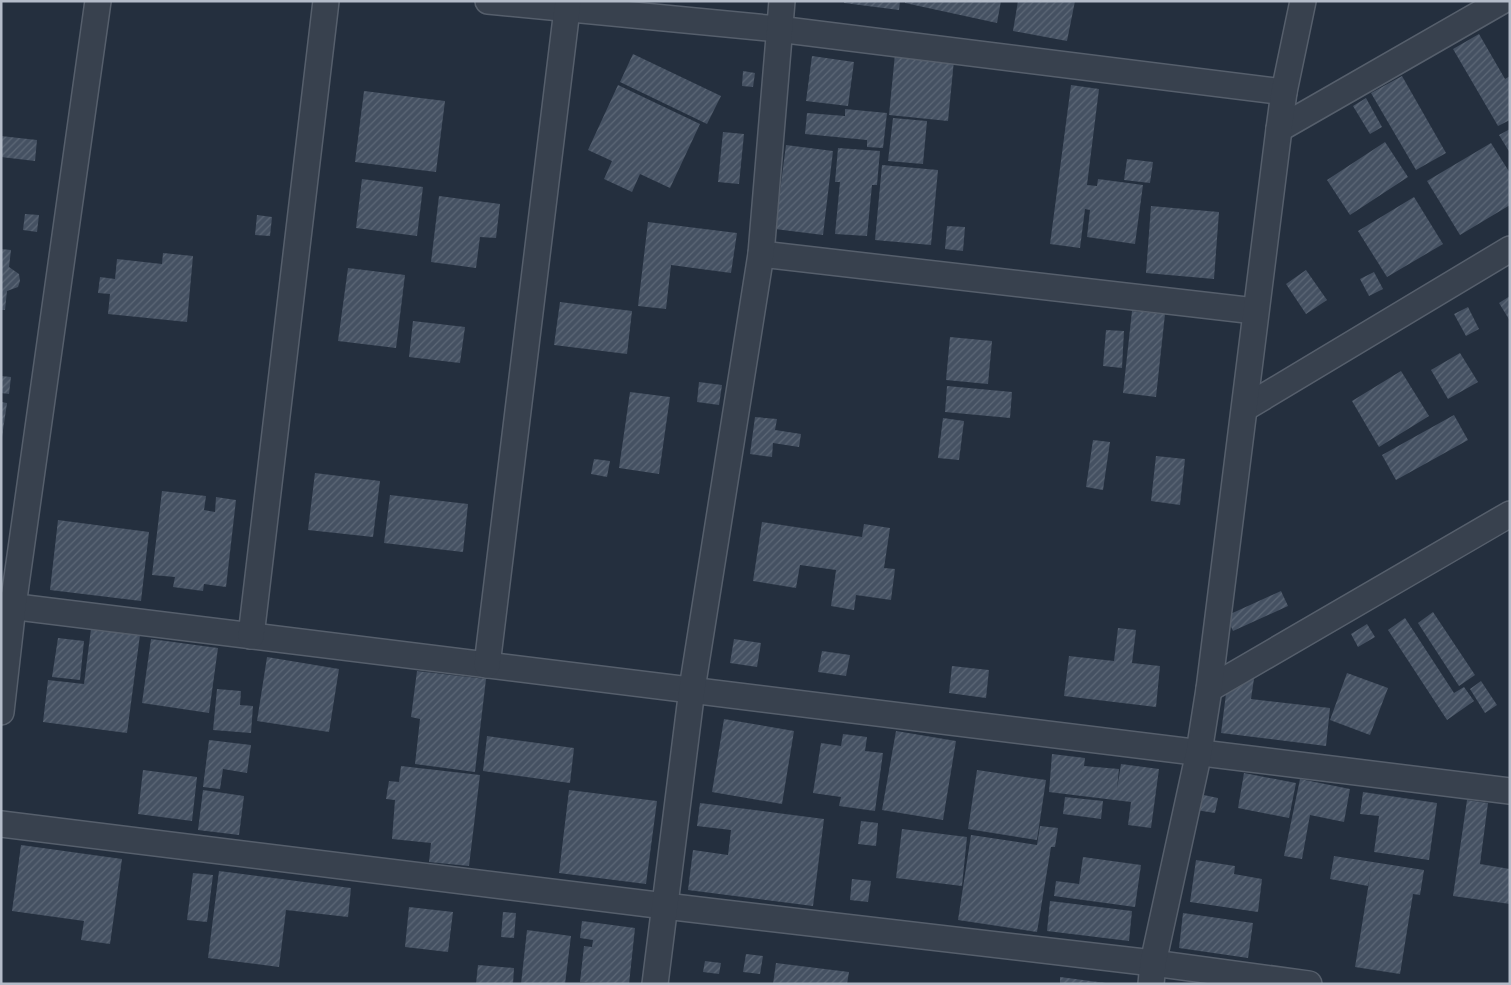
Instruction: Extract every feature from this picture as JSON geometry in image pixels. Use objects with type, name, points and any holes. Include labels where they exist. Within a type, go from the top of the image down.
[{"type":"street","points":[[1,712],[7,605],[98,1]]},
{"type":"street","points":[[251,636],[326,1]]},
{"type":"street","points":[[488,1],[567,6],[778,29],[1284,92]]},
{"type":"street","points":[[655,984],[692,689],[761,254],[778,29],[782,1]]},
{"type":"street","points":[[1152,973],[1199,752],[1209,689],[1284,92],[1303,1]]},
{"type":"street","points":[[1279,129],[1502,1]]},
{"type":"street","points":[[487,665],[567,6]]},
{"type":"street","points":[[1245,408],[1510,249]]},
{"type":"street","points":[[761,254],[1255,311]]},
{"type":"street","points":[[1209,689],[1510,514]]},
{"type":"street","points":[[7,605],[1510,792]]},
{"type":"street","points":[[1,824],[665,906],[1152,973],[1309,984]]},
{"type":"building","points":[[844,1],[900,1],[899,10],[844,3]]},
{"type":"building","points":[[905,1],[1001,1],[997,23],[905,3]]},
{"type":"building","points":[[1018,1],[1075,1],[1067,41],[1013,31]]},
{"type":"building","points":[[1479,34],[1505,79],[1510,76],[1510,120],[1498,126],[1453,49]]},
{"type":"building","points":[[633,54],[721,96],[707,124],[620,82]]},
{"type":"building","points":[[895,54],[954,60],[948,121],[889,115]]},
{"type":"building","points":[[812,56],[854,62],[848,106],[806,101]]},
{"type":"building","points":[[743,71],[755,73],[753,87],[742,86]]},
{"type":"building","points":[[1402,76],[1446,153],[1416,170],[1371,93]]},
{"type":"building","points":[[618,85],[700,124],[670,188],[640,174],[632,192],[604,179],[612,161],[588,150]]},
{"type":"building","points":[[1071,85],[1099,89],[1087,185],[1097,186],[1098,179],[1143,185],[1135,244],[1087,237],[1090,210],[1085,209],[1080,248],[1050,244]]},
{"type":"building","points":[[364,91],[445,101],[436,172],[355,162]]},
{"type":"building","points":[[1366,98],[1382,127],[1370,134],[1353,106]]},
{"type":"building","points":[[845,109],[887,113],[883,148],[867,147],[867,140],[805,134],[807,113],[845,116]]},
{"type":"building","points":[[893,118],[927,121],[923,164],[888,161]]},
{"type":"building","points":[[1510,129],[1510,153],[1499,135]]},
{"type":"building","points":[[723,132],[744,134],[739,184],[718,182]]},
{"type":"building","points":[[1,136],[37,140],[35,161],[1,157]]},
{"type":"building","points":[[1385,142],[1408,177],[1350,215],[1327,180]]},
{"type":"building","points":[[1491,143],[1510,173],[1510,205],[1460,235],[1427,181]]},
{"type":"building","points":[[786,145],[833,151],[823,235],[775,229]]},
{"type":"building","points":[[838,148],[880,151],[877,185],[872,185],[867,236],[835,234],[840,182],[835,182]]},
{"type":"building","points":[[1127,159],[1153,162],[1150,183],[1124,180]]},
{"type":"building","points":[[882,165],[938,170],[931,245],[875,240]]},
{"type":"building","points":[[362,179],[423,187],[417,236],[356,228]]},
{"type":"building","points":[[439,196],[500,204],[496,238],[480,237],[476,268],[431,262]]},
{"type":"building","points":[[1414,197],[1443,244],[1387,277],[1358,231]]},
{"type":"building","points":[[1151,206],[1219,212],[1214,279],[1146,273]]},
{"type":"building","points":[[25,214],[39,215],[37,232],[23,230]]},
{"type":"building","points":[[257,215],[272,217],[270,236],[255,235]]},
{"type":"building","points":[[648,222],[737,233],[731,273],[671,265],[666,309],[638,306]]},
{"type":"building","points":[[947,226],[965,227],[963,251],[945,249]]},
{"type":"building","points":[[1,249],[11,250],[9,267],[19,274],[20,281],[18,287],[7,291],[5,310],[1,310]]},
{"type":"building","points":[[163,253],[193,256],[187,322],[108,314],[110,294],[98,293],[100,277],[115,279],[117,259],[162,264]]},
{"type":"building","points":[[348,268],[405,275],[396,348],[338,341]]},
{"type":"building","points":[[1306,270],[1327,300],[1306,314],[1286,284]]},
{"type":"building","points":[[1374,272],[1383,289],[1369,296],[1360,279]]},
{"type":"building","points":[[1510,296],[1510,321],[1499,303]]},
{"type":"building","points":[[560,302],[632,311],[627,354],[554,345]]},
{"type":"building","points":[[1468,307],[1479,329],[1466,336],[1454,314]]},
{"type":"building","points":[[1132,311],[1165,314],[1156,397],[1123,393]]},
{"type":"building","points":[[413,321],[465,327],[460,363],[409,357]]},
{"type":"building","points":[[1106,330],[1124,331],[1122,368],[1103,366]]},
{"type":"building","points":[[950,337],[992,341],[988,384],[946,380]]},
{"type":"building","points":[[1460,353],[1478,382],[1448,399],[1431,370]]},
{"type":"building","points":[[1401,371],[1429,416],[1379,447],[1352,401]]},
{"type":"building","points":[[1,376],[11,377],[9,394],[1,393]]},
{"type":"building","points":[[699,382],[722,385],[719,405],[697,402]]},
{"type":"building","points":[[947,386],[1012,392],[1010,418],[945,412]]},
{"type":"building","points":[[630,392],[670,397],[659,474],[619,468]]},
{"type":"building","points":[[1,402],[7,403],[2,437],[1,437]]},
{"type":"building","points":[[1454,415],[1468,440],[1396,480],[1382,455]]},
{"type":"building","points":[[755,417],[777,419],[775,430],[801,434],[799,447],[773,443],[772,457],[750,454]]},
{"type":"building","points":[[943,418],[964,421],[959,460],[938,458]]},
{"type":"building","points":[[1093,440],[1110,442],[1103,490],[1086,487]]},
{"type":"building","points":[[1156,456],[1185,459],[1180,505],[1151,501]]},
{"type":"building","points":[[594,459],[610,461],[607,477],[591,474]]},
{"type":"building","points":[[315,473],[380,481],[373,537],[308,530]]},
{"type":"building","points":[[162,491],[206,496],[204,510],[215,512],[216,497],[236,500],[226,587],[204,584],[203,591],[173,587],[175,577],[152,575]]},
{"type":"building","points":[[390,495],[468,504],[463,552],[384,543]]},
{"type":"building","points":[[58,520],[149,532],[141,601],[50,590]]},
{"type":"building","points":[[762,522],[862,537],[864,524],[890,528],[884,568],[895,569],[891,600],[856,595],[854,610],[831,606],[836,570],[800,565],[796,588],[753,581]]},
{"type":"building","points":[[1281,591],[1288,606],[1233,631],[1226,616]]},
{"type":"building","points":[[1433,612],[1475,675],[1459,686],[1418,623]]},
{"type":"building","points":[[1405,618],[1454,693],[1464,687],[1474,701],[1447,720],[1388,630]]},
{"type":"building","points":[[1367,624],[1375,637],[1358,647],[1351,634]]},
{"type":"building","points":[[1118,628],[1136,630],[1132,663],[1160,666],[1156,707],[1064,696],[1069,656],[1114,661]]},
{"type":"building","points":[[91,629],[140,635],[127,733],[43,722],[48,680],[84,684]]},
{"type":"building","points":[[58,638],[84,641],[80,680],[52,677]]},
{"type":"building","points":[[151,639],[218,648],[209,713],[142,703]]},
{"type":"building","points":[[734,639],[761,643],[757,667],[730,663]]},
{"type":"building","points":[[822,651],[850,655],[846,676],[818,672]]},
{"type":"building","points":[[267,657],[339,669],[329,732],[257,721]]},
{"type":"building","points":[[952,666],[989,670],[986,698],[949,693]]},
{"type":"building","points":[[417,671],[486,679],[475,772],[415,764],[420,719],[411,717]]},
{"type":"building","points":[[1255,672],[1251,699],[1330,708],[1326,746],[1221,733],[1227,686]]},
{"type":"building","points":[[1347,673],[1388,688],[1370,735],[1330,720]]},
{"type":"building","points":[[1481,681],[1497,705],[1485,713],[1470,689]]},
{"type":"building","points":[[217,689],[241,691],[240,705],[253,706],[251,733],[213,730]]},
{"type":"building","points":[[724,719],[794,731],[782,804],[712,792]]},
{"type":"building","points":[[896,731],[956,741],[943,820],[882,810]]},
{"type":"building","points":[[843,734],[867,737],[865,751],[883,753],[875,811],[839,806],[841,797],[813,793],[821,743],[841,746]]},
{"type":"building","points":[[487,736],[574,748],[570,783],[483,771]]},
{"type":"building","points":[[209,740],[251,745],[247,773],[223,769],[220,789],[203,787]]},
{"type":"building","points":[[1052,754],[1085,758],[1084,766],[1119,769],[1117,789],[1121,764],[1159,769],[1151,828],[1128,825],[1131,802],[1049,792]]},
{"type":"building","points":[[401,766],[480,775],[469,866],[429,862],[431,843],[392,839],[395,800],[386,799],[389,781],[399,782]]},
{"type":"building","points":[[143,770],[197,777],[192,821],[138,814]]},
{"type":"building","points":[[977,770],[1046,780],[1037,840],[968,829]]},
{"type":"building","points":[[1244,773],[1296,783],[1289,818],[1238,808]]},
{"type":"building","points":[[1300,779],[1350,789],[1344,822],[1310,815],[1302,859],[1284,856]]},
{"type":"building","points":[[203,790],[244,796],[239,835],[198,830]]},
{"type":"building","points":[[569,790],[657,801],[646,884],[559,873]]},
{"type":"building","points":[[1363,792],[1437,803],[1429,860],[1374,852],[1379,816],[1360,814]]},
{"type":"building","points":[[1199,794],[1218,798],[1215,813],[1196,810]]},
{"type":"building","points":[[1065,797],[1103,801],[1101,819],[1063,814]]},
{"type":"building","points":[[1467,800],[1488,803],[1480,864],[1510,869],[1510,904],[1453,896]]},
{"type":"building","points":[[700,803],[824,819],[813,906],[688,890],[693,850],[728,855],[731,830],[697,826]]},
{"type":"building","points":[[861,821],[878,823],[876,846],[858,844]]},
{"type":"building","points":[[1040,826],[1058,828],[1055,847],[1051,847],[1037,932],[958,920],[971,835],[1037,845]]},
{"type":"building","points":[[902,829],[967,837],[962,886],[896,878]]},
{"type":"building","points":[[21,845],[122,859],[110,944],[81,940],[84,921],[12,911]]},
{"type":"building","points":[[1334,856],[1424,870],[1420,895],[1413,894],[1400,974],[1355,967],[1371,870],[1368,886],[1330,879]]},
{"type":"building","points":[[1083,857],[1141,865],[1135,907],[1054,896],[1056,881],[1079,884]]},
{"type":"building","points":[[1196,860],[1235,866],[1234,874],[1262,879],[1258,912],[1190,902]]},
{"type":"building","points":[[219,871],[351,888],[348,917],[286,910],[279,967],[208,958]]},
{"type":"building","points":[[193,873],[213,875],[207,922],[187,920]]},
{"type":"building","points":[[852,879],[871,881],[868,902],[850,900]]},
{"type":"building","points":[[1050,901],[1132,911],[1129,941],[1047,931]]},
{"type":"building","points":[[409,907],[453,912],[448,952],[405,947]]},
{"type":"building","points":[[503,912],[516,913],[514,938],[501,937]]},
{"type":"building","points":[[1183,913],[1253,923],[1248,958],[1179,948]]},
{"type":"building","points":[[582,921],[635,928],[629,984],[580,982],[584,946],[592,947],[593,940],[580,938]]},
{"type":"building","points":[[527,930],[571,936],[565,984],[521,984]]},
{"type":"building","points":[[746,954],[763,956],[760,974],[743,972]]},
{"type":"building","points":[[705,961],[721,963],[719,974],[703,972]]},
{"type":"building","points":[[776,963],[849,972],[847,984],[773,984]]},
{"type":"building","points":[[478,965],[514,968],[513,984],[476,984]]},
{"type":"building","points":[[1060,977],[1106,983],[1106,984],[1060,984]]}]
